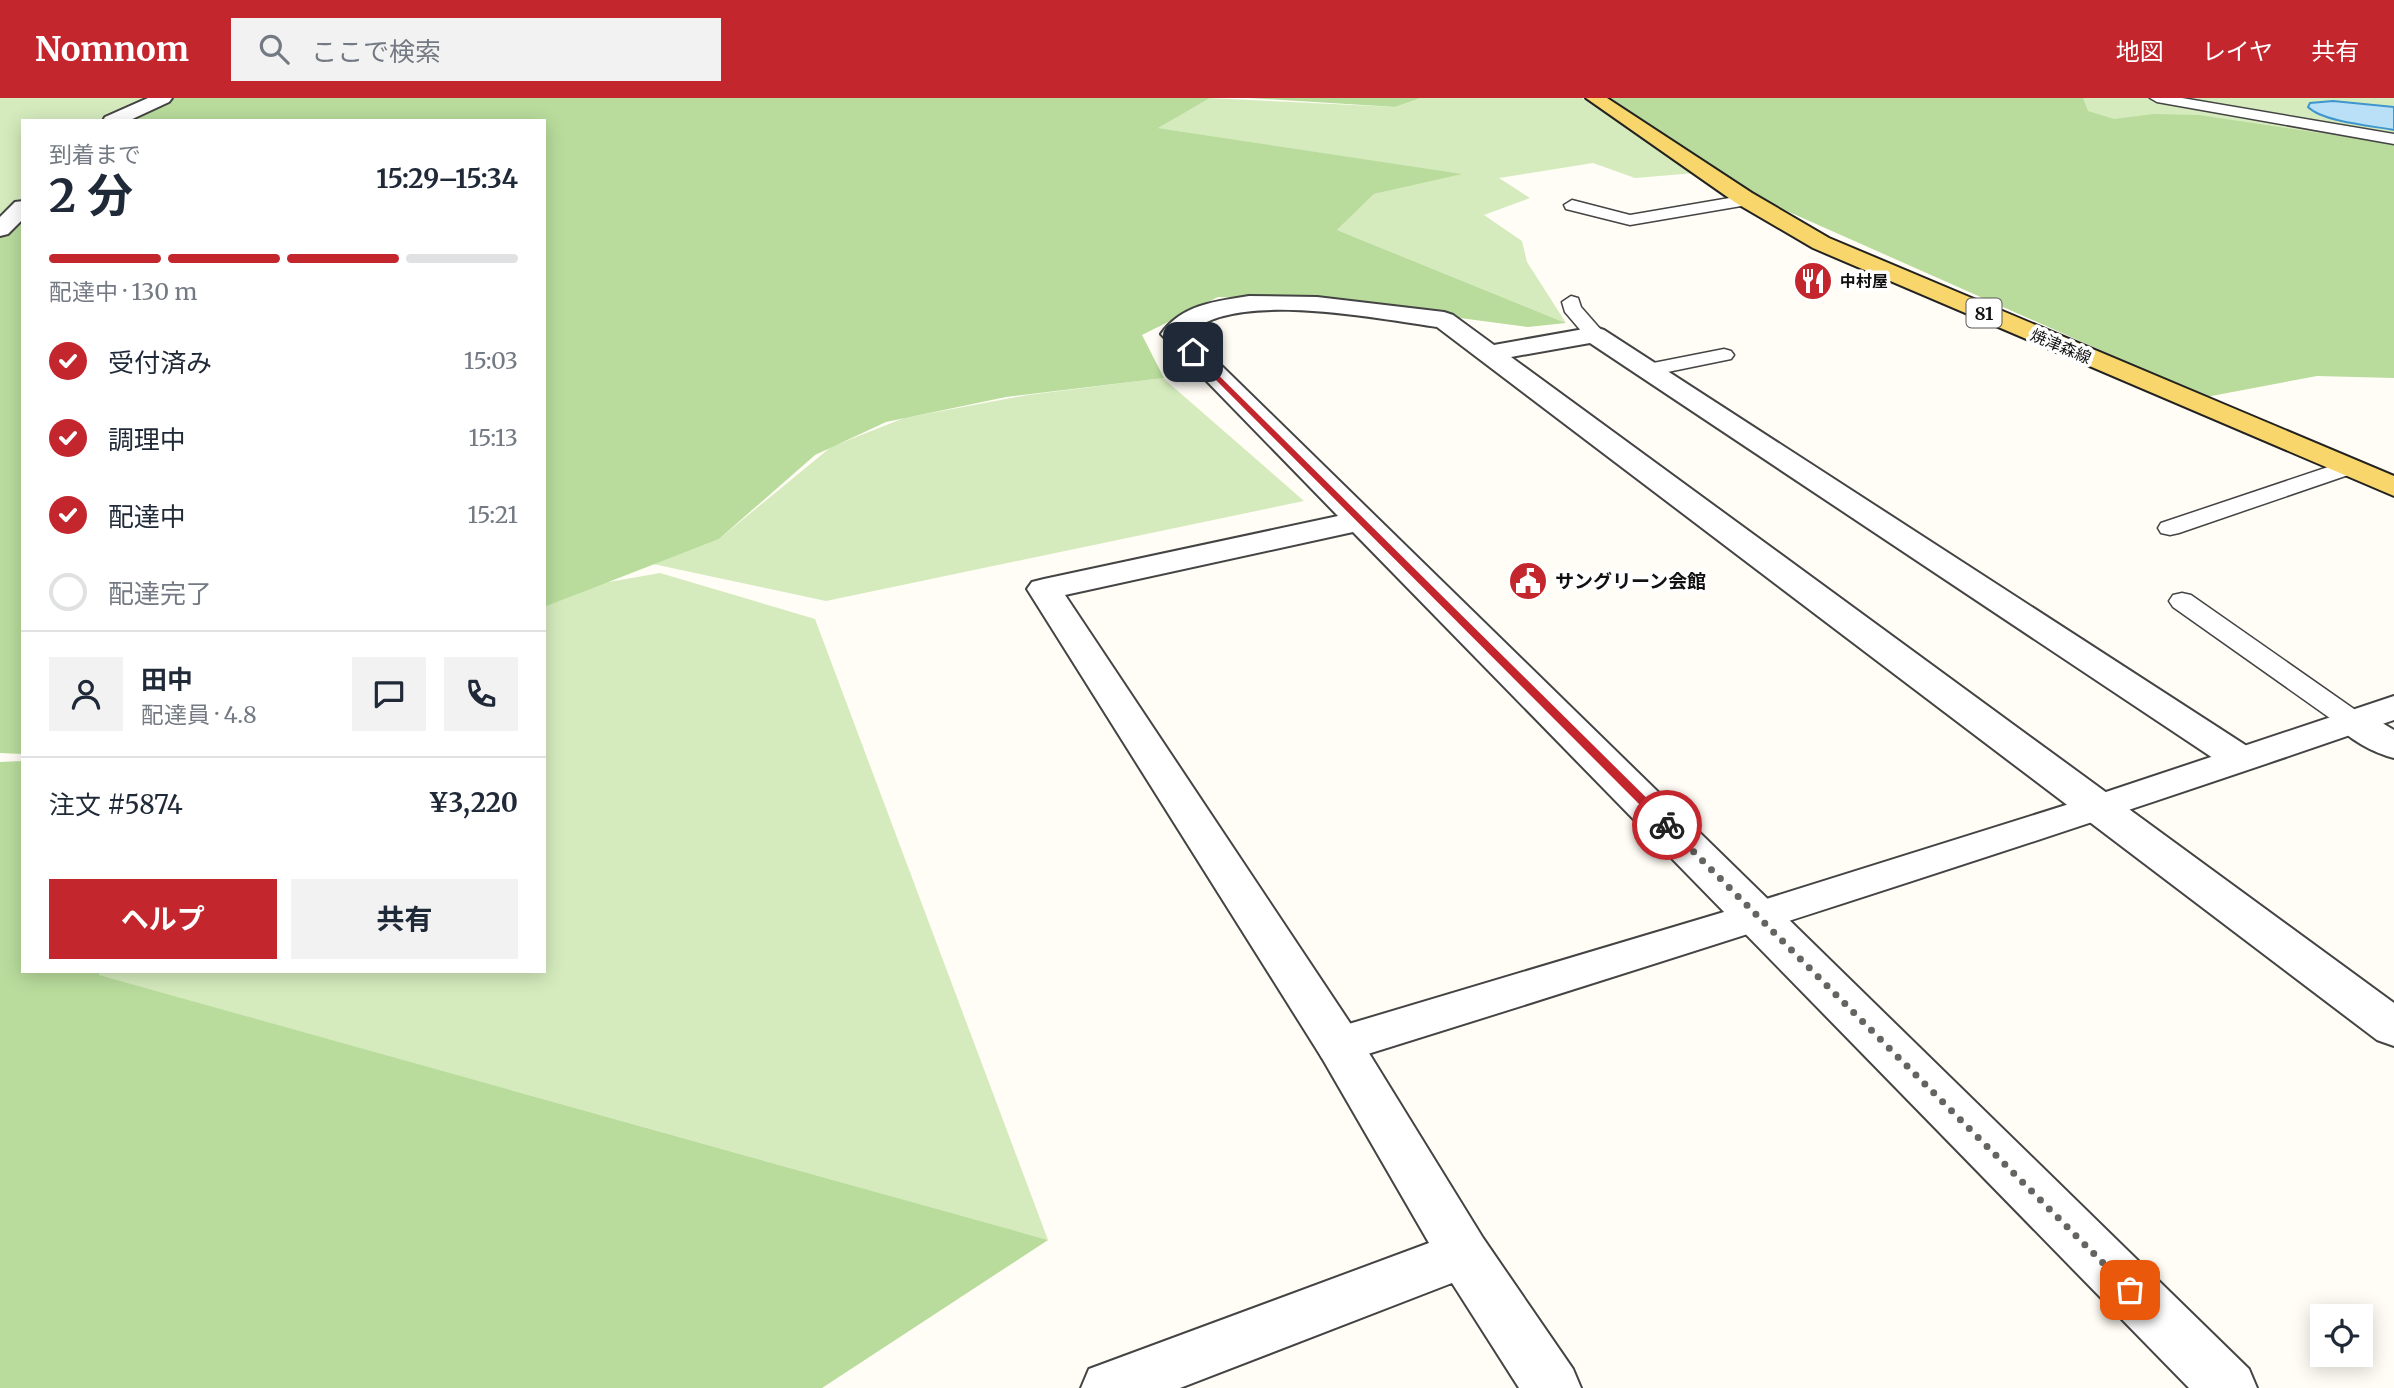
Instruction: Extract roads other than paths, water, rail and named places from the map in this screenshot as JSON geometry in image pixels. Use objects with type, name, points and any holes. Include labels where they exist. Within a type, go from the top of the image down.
[{"type":"main road","name":"焼津森線","points":[[1595,98],[1747,200],[1821,243],[2394,487]]},
{"type":"street","points":[[116,119],[163,98]]},
{"type":"street","points":[[0,229],[21,209]]},
{"type":"street","points":[[2228,1388],[1760,917],[1174,334],[1194,316],[1231,305],[1300,303],[1444,320],[2394,1028]]},
{"type":"street","points":[[1491,353],[1595,335],[2239,758]]},
{"type":"street","points":[[1361,521],[1044,589],[1339,1045],[1464,1254],[1552,1388]]},
{"type":"street","points":[[1339,1045],[1760,917],[2099,808],[2394,707]]},
{"type":"street","points":[[2354,722],[2394,746]]},
{"type":"street","points":[[1110,1388],[1464,1254]]},
{"type":"lane","points":[[2157,98],[2394,139]]},
{"type":"lane","points":[[1572,205],[1630,220],[1747,200]]},
{"type":"lane","points":[[1571,302],[1595,335]]},
{"type":"lane","points":[[1648,370],[1724,355]]},
{"type":"lane","points":[[2170,528],[2349,467]]},
{"type":"lane","points":[[2182,601],[2354,722]]},
{"type":"water","points":[[2333,101],[2394,107],[2394,130],[2336,120],[2308,107],[2310,103]]},
{"type":"place","name":"中村屋","points":[[1813,281]]},
{"type":"place","name":"サングリーン会館","points":[[1528,581]]}]
